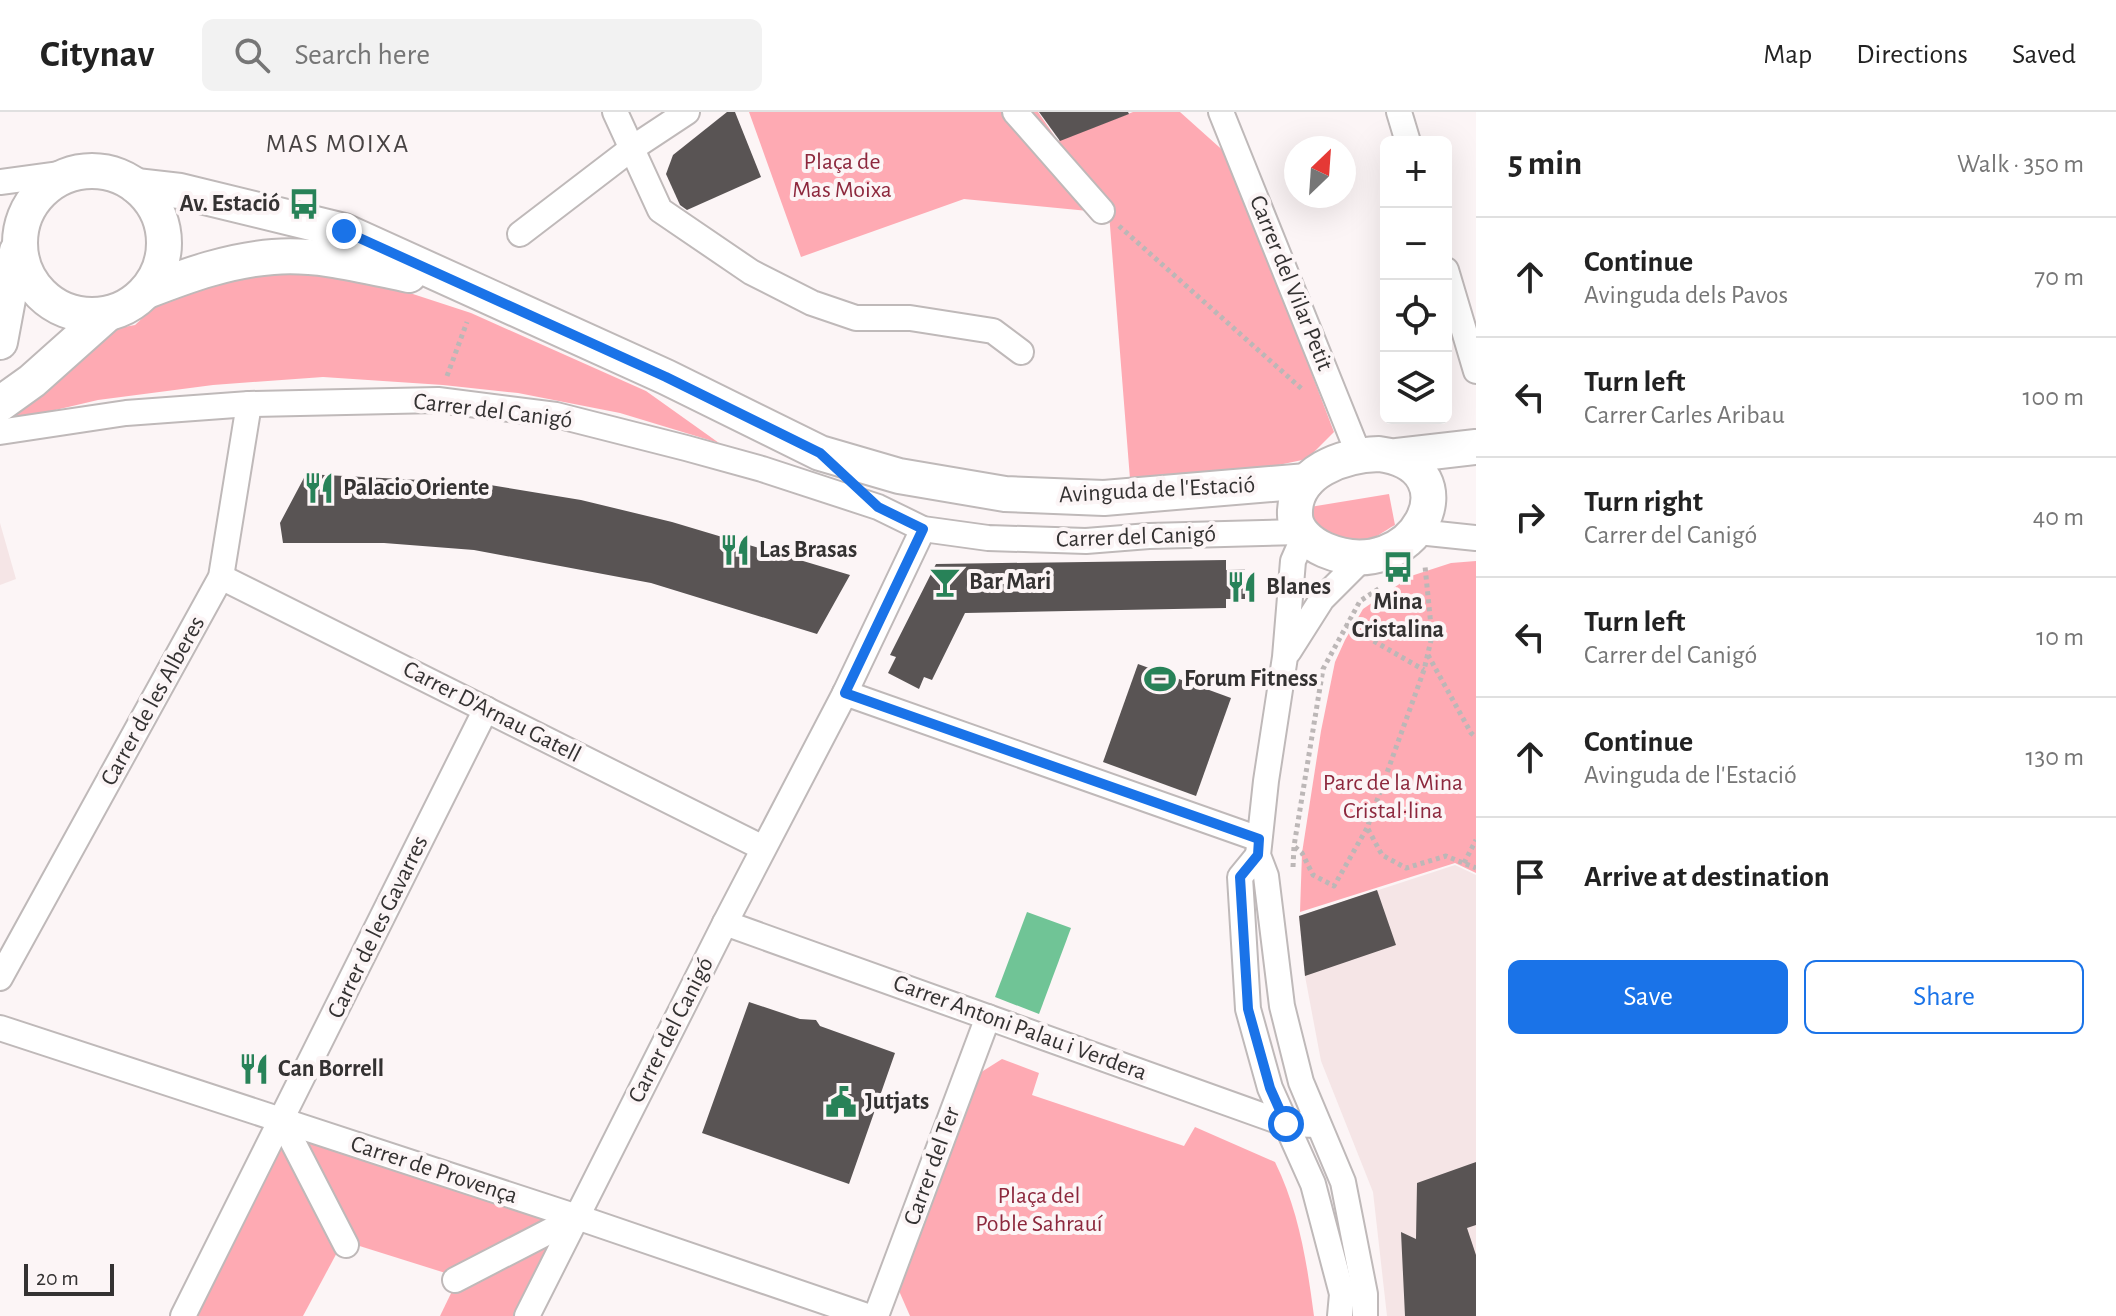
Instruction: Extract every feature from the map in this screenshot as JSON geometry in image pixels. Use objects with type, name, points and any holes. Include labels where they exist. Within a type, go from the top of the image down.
[{"type":"street","points":[[615,112],[660,210],[751,272],[812,303],[856,318],[910,318],[993,331],[1021,352]]},
{"type":"street","points":[[520,234],[631,149],[687,112]]},
{"type":"street","points":[[1015,112],[1102,211]]},
{"type":"street","name":"Carrer del Vilar Petit","points":[[1221,112],[1359,455]]},
{"type":"street","points":[[1399,112],[1406,136]]},
{"type":"street","points":[[3,176],[97,171],[117,176],[136,186],[152,203],[162,224],[165,247],[160,271],[147,291],[129,306],[106,315],[84,316],[63,310],[45,299],[8,257]]},
{"type":"street","points":[[0,342],[8,257],[27,211],[39,194],[55,180],[75,172]]},
{"type":"street","name":"Avinguda de l'Estació","points":[[136,186],[180,191],[344,231],[666,377],[820,453],[899,476],[1005,494],[1104,498],[1307,481]]},
{"type":"street","points":[[8,257],[20,256],[29,280],[45,299]]},
{"type":"street","name":"Avinguda de l'Estació","points":[[147,291],[192,274],[275,257],[354,264],[472,287]]},
{"type":"street","points":[[1449,280],[1476,371]]},
{"type":"street","points":[[0,404],[32,381],[106,315]]},
{"type":"street","name":"Carrer del Canigó","points":[[0,432],[126,413],[249,404],[438,400],[556,415],[762,469],[878,507],[923,529],[988,538],[1086,541],[1149,536],[1303,534]]},
{"type":"street","name":"Carrer de les Alberes","points":[[0,978],[221,577],[249,404]]},
{"type":"street","points":[[1468,448],[1397,456],[1359,455],[1328,464],[1307,481],[1294,511],[1303,534],[1319,548],[1341,557],[1385,554],[1407,542],[1421,549],[1476,538]]},
{"type":"street","points":[[1421,549],[1430,499],[1445,469],[1468,448]]},
{"type":"street","name":"Avinguda de l'Estació","points":[[820,453],[878,507]]},
{"type":"street","points":[[1397,456],[1421,472],[1428,484],[1430,499]]},
{"type":"street","name":"Carrer del Canigó","points":[[527,1316],[763,848],[845,693],[923,529]]},
{"type":"street","points":[[1303,534],[1293,561],[1285,657],[1258,847],[1240,877],[1248,1009],[1270,1088],[1313,1184],[1342,1294],[1340,1316]]},
{"type":"street","points":[[1285,657],[1322,599],[1364,557]]},
{"type":"street","name":"Carrer D'Arnau Gatell","points":[[221,577],[763,848]]},
{"type":"street","points":[[845,693],[1258,847]]},
{"type":"street","name":"Carrer de les Gavarres","points":[[183,1316],[486,709]]},
{"type":"street","points":[[1258,847],[1266,876],[1282,1006],[1301,1082],[1343,1182],[1365,1294],[1365,1316]]},
{"type":"street","name":"Carrer Antoni Palau i Verdera","points":[[725,923],[1286,1124],[1318,1125]]},
{"type":"street","name":"Carrer del Ter","points":[[876,1316],[988,1017]]},
{"type":"street","name":"Carrer de Provença","points":[[0,1028],[577,1217],[867,1316]]},
{"type":"street","points":[[282,1121],[346,1245]]},
{"type":"street","points":[[455,1280],[577,1217]]},
{"type":"path","points":[[1102,211],[1304,391]]},
{"type":"path","points":[[1421,549],[1433,563]]},
{"type":"path","points":[[1413,570],[1421,549]]},
{"type":"path","points":[[1294,846],[1302,853],[1313,875],[1334,886],[1367,828],[1424,670],[1432,636],[1421,549]]},
{"type":"path","points":[[1292,878],[1294,846],[1323,669],[1360,601],[1390,581]]},
{"type":"path","points":[[1346,625],[1424,670]]},
{"type":"path","points":[[1428,654],[1476,743]]},
{"type":"path","points":[[1367,828],[1382,855],[1406,868],[1446,856],[1476,868]]},
{"type":"path","points":[[1464,863],[1476,840]]},
{"type":"shaded area","points":[[0,523],[16,579],[0,585]]},
{"type":"shaded area","points":[[1455,865],[1476,875],[1476,1316],[1387,1316],[1373,1192],[1321,1061],[1305,976],[1299,916]]},
{"type":"shaded area","points":[[1027,912],[1071,928],[1039,1014],[995,997]]},
{"type":"green space","name":"Plaça de Mas Moixa","points":[[749,112],[1038,112],[1058,141],[1133,112],[1180,112],[1228,155],[1334,432],[1307,459],[1231,475],[1130,479],[1109,213],[964,199],[801,257]]},
{"type":"green space","points":[[268,271],[367,279],[471,313],[646,391],[719,443],[620,413],[518,393],[323,377],[213,385],[98,400],[0,423],[103,331],[135,325],[165,297]]},
{"type":"green space","points":[[1389,494],[1395,525],[1370,540],[1352,545],[1328,536],[1317,523],[1310,507]]},
{"type":"green space","name":"Parc de la Mina Cristal·lina","points":[[1476,561],[1476,873],[1455,863],[1300,912],[1302,853],[1321,731],[1335,662],[1345,640],[1363,609],[1411,576],[1451,563]]},
{"type":"green space","name":"Plaça del Poble Sahrauí","points":[[1002,1059],[1039,1073],[1032,1095],[1184,1146],[1195,1127],[1275,1162],[1296,1218],[1314,1316],[910,1316],[896,1284],[975,1076]]},
{"type":"green space","points":[[288,1125],[567,1218],[455,1276],[350,1243]]},
{"type":"green space","points":[[282,1135],[340,1247],[303,1316],[187,1316]]},
{"type":"green space","points":[[570,1225],[525,1316],[440,1316],[456,1283]]},
{"type":"building","points":[[727,112],[735,112],[761,177],[687,210],[680,205],[666,174],[673,155]]},
{"type":"building","points":[[1039,112],[1128,112],[1129,114],[1060,141]]},
{"type":"building","points":[[306,474],[478,483],[581,500],[672,522],[850,575],[817,634],[651,583],[474,550],[384,543],[283,543],[280,523]]},
{"type":"building","points":[[1226,560],[1226,570],[1245,569],[1245,599],[1226,599],[1226,608],[965,613],[932,680],[924,677],[919,689],[888,673],[896,657],[890,655],[936,564]]},
{"type":"building","points":[[1138,664],[1231,698],[1196,796],[1103,762]]},
{"type":"building","points":[[1377,890],[1396,945],[1305,976],[1299,916]]},
{"type":"building","points":[[749,1002],[800,1019],[816,1020],[820,1026],[895,1053],[849,1184],[702,1133]]},
{"type":"building","points":[[1476,1162],[1476,1225],[1467,1228],[1476,1255],[1476,1316],[1405,1316],[1401,1232],[1416,1239],[1417,1183]]},
{"type":"place","name":"Av. Estació","points":[[304,204]]},
{"type":"place","name":"Palacio Oriente","points":[[319,488]]},
{"type":"place","name":"Las Brasas","points":[[735,550]]},
{"type":"place","name":"Mina Cristalina","points":[[1398,567]]},
{"type":"place","name":"Bar Mari","points":[[945,582]]},
{"type":"place","name":"Blanes","points":[[1242,587]]},
{"type":"place","name":"Forum Fitness","points":[[1160,679]]},
{"type":"place","name":"Can Borrell","points":[[254,1069]]},
{"type":"place","name":"Jutjats","points":[[841,1102]]},
{"type":"district","name":"MAS MOIXA","points":[[338,144]]},
{"type":"route","points":[[344,231],[666,377],[820,453],[878,507],[923,529],[845,693],[1259,839],[1258,855],[1240,877],[1248,1009],[1270,1088],[1286,1124]]}]
